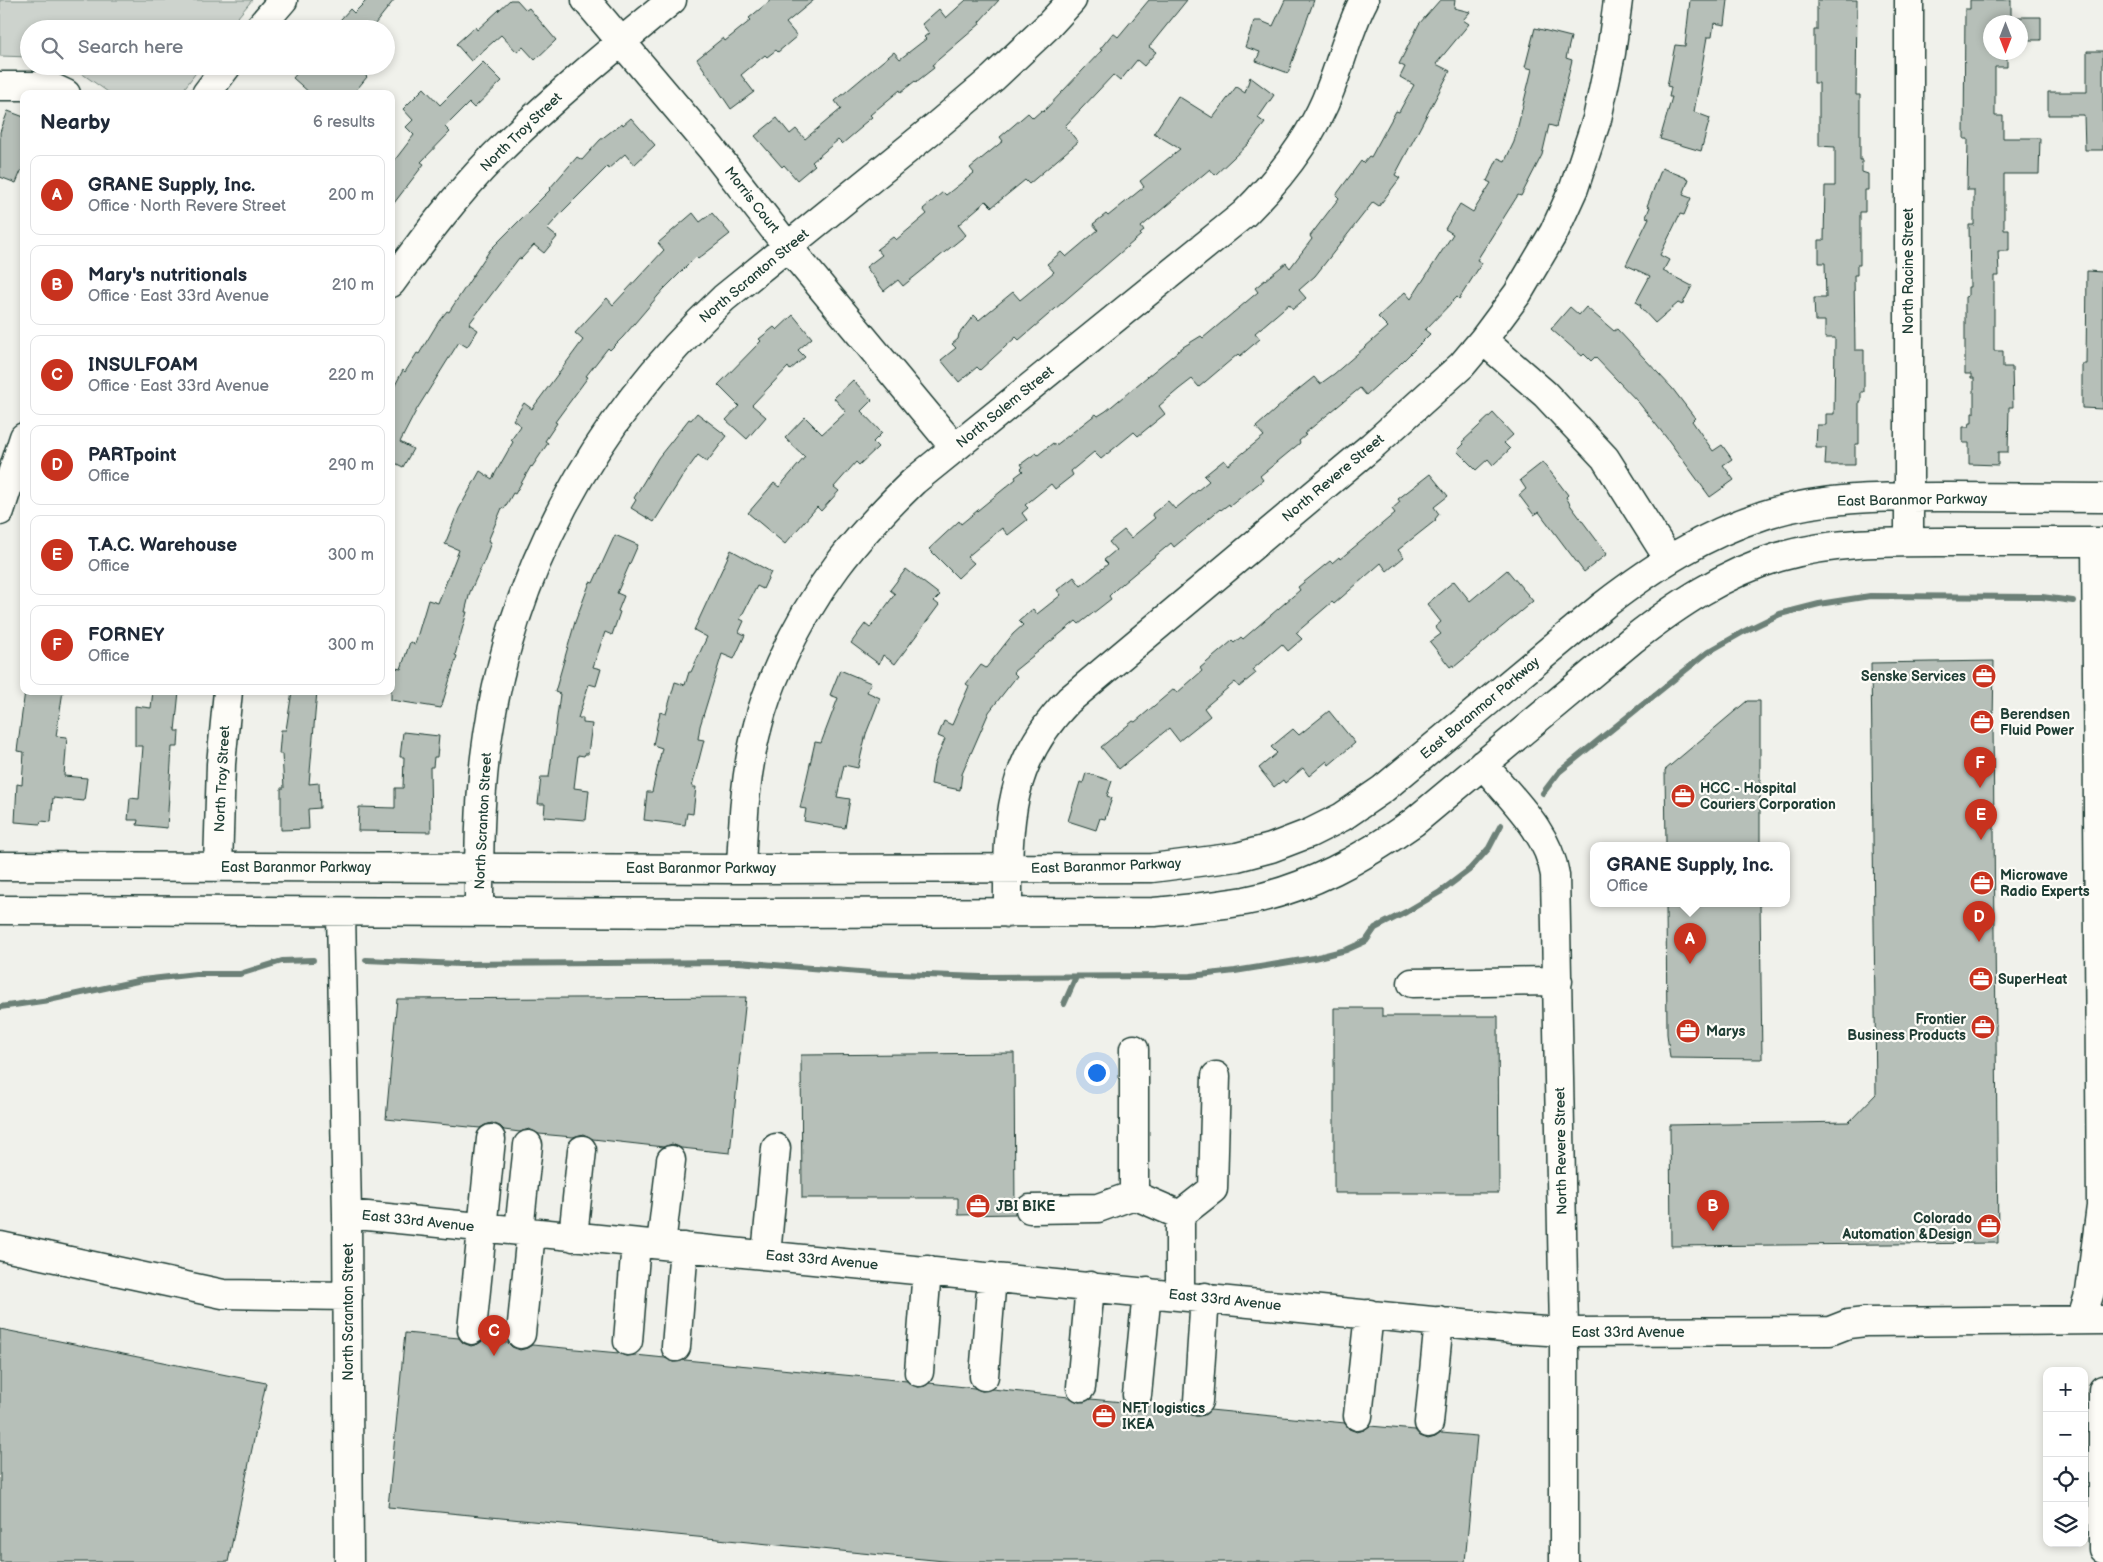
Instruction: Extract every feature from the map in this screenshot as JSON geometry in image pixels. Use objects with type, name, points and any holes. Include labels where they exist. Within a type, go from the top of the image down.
[{"type":"street","points":[[266,20],[283,0]]},
{"type":"street","name":"Morris Court","points":[[586,0],[711,148],[788,247],[954,447]]},
{"type":"street","name":"North Troy Street","points":[[395,278],[450,205],[493,156],[570,85],[672,0]]},
{"type":"street","name":"North Scranton Street","points":[[479,912],[479,867],[485,757],[496,687],[520,602],[553,523],[572,488],[613,424],[641,386],[671,351],[724,298],[993,78],[1048,26],[1072,0]]},
{"type":"street","name":"North Salem Street","points":[[741,868],[742,824],[750,762],[768,692],[791,641],[821,587],[842,557],[892,502],[954,447],[1244,214],[1271,186],[1293,158],[1314,125],[1330,91],[1364,0]]},
{"type":"street","name":"North Revere Street","points":[[1008,913],[1009,826],[1015,792],[1021,772],[1038,736],[1056,714],[1084,687],[1372,446],[1462,365],[1518,293],[1554,232],[1574,188],[1597,119],[1612,53],[1618,0]]},
{"type":"street","name":"North Racine Street","points":[[1909,0],[1909,542]]},
{"type":"street","points":[[209,90],[220,75]]},
{"type":"street","points":[[0,86],[49,86],[58,90]]},
{"type":"street","points":[[1483,340],[1546,394],[1605,458],[1668,558]]},
{"type":"street","points":[[0,512],[20,450]]},
{"type":"street","name":"East Baranmor Parkway","points":[[0,866],[1152,868],[1246,855],[1310,833],[1342,816],[1383,789],[1604,605],[1668,558],[1696,543],[1765,514],[1801,506],[1844,500],[1908,497],[2103,498]]},
{"type":"street","points":[[0,910],[1154,912],[1247,900],[1285,890],[1328,874],[1388,840],[1414,822],[1632,640],[1678,605],[1716,583],[1778,557],[1848,544],[1909,542],[2099,542],[2096,581],[2096,632],[2102,1212],[2090,1292],[2092,1320]]},
{"type":"street","name":"North Troy Street","points":[[218,867],[221,764],[228,695]]},
{"type":"street","name":"North Revere Street","points":[[1483,764],[1536,828],[1550,852],[1557,892],[1564,1332],[1564,1562]]},
{"type":"street","name":"North Scranton Street","points":[[341,912],[347,1214],[349,1562]]},
{"type":"street","points":[[1412,983],[1558,981]]},
{"type":"street","points":[[1134,1050],[1134,1195]]},
{"type":"street","points":[[1180,1215],[1213,1189],[1216,1076]]},
{"type":"street","points":[[472,1330],[491,1139]]},
{"type":"street","points":[[520,1334],[528,1145]]},
{"type":"street","points":[[766,1255],[776,1148]]},
{"type":"street","points":[[573,1236],[582,1150]]},
{"type":"street","points":[[628,1341],[661,1245],[671,1160]]},
{"type":"street","points":[[1030,1208],[1098,1208],[1134,1195],[1180,1215]]},
{"type":"street","name":"East 33rd Avenue","points":[[347,1214],[1564,1332],[1830,1331],[1848,1324],[1865,1322],[2092,1320]]},
{"type":"street","points":[[1180,1215],[1192,1296],[1198,1401]]},
{"type":"street","points":[[661,1245],[676,1347]]},
{"type":"street","points":[[0,1246],[222,1294],[348,1296]]},
{"type":"street","points":[[919,1372],[927,1270]]},
{"type":"street","points":[[984,1376],[992,1277]]},
{"type":"street","points":[[1081,1387],[1090,1286]]},
{"type":"street","points":[[1137,1395],[1147,1292]]},
{"type":"street","points":[[1358,1416],[1369,1314]]},
{"type":"street","points":[[1429,1423],[1439,1321]]},
{"type":"street","points":[[2103,1390],[2103,1549]]},
{"type":"shaded area","points":[[0,0],[252,0],[235,20],[20,20],[20,57],[0,56]]},
{"type":"shaded area","points":[[84,75],[194,75],[183,90],[105,90]]},
{"type":"building","points":[[367,0],[394,0],[378,20],[340,20],[350,9],[354,13]]},
{"type":"building","points":[[510,0],[517,0],[526,10],[529,8],[556,40],[535,60],[523,47],[517,52],[501,35],[471,61],[456,44],[475,27],[477,30]]},
{"type":"building","points":[[771,0],[814,0],[786,23],[797,36],[778,52],[776,50],[767,57],[765,55],[741,75],[754,92],[731,109],[697,59],[723,38],[725,41],[751,20],[749,18]]},
{"type":"building","points":[[966,0],[999,0],[979,22],[980,24],[932,65],[934,68],[901,92],[900,90],[870,115],[872,117],[842,144],[838,140],[812,162],[815,165],[797,180],[784,165],[782,167],[755,136],[777,118],[790,134],[796,129],[805,139],[841,109],[835,101],[872,70],[894,52],[900,59],[926,39],[924,37],[929,33],[922,24],[939,9],[946,18]]},
{"type":"building","points":[[1149,0],[1187,0],[1149,47],[1156,52],[1144,66],[1137,60],[1120,81],[1113,75],[1065,126],[1078,142],[1029,184],[1025,180],[992,207],[986,201],[958,225],[966,235],[903,286],[898,280],[884,291],[866,267],[882,255],[877,249],[893,237],[896,240],[927,214],[923,209],[943,192],[946,195],[974,173],[970,168],[1003,141],[1000,137],[1028,113],[1033,118],[1042,110],[1043,112],[1102,50],[1100,49],[1113,33],[1118,37]]},
{"type":"building","points":[[1285,0],[1314,0],[1288,73],[1256,61],[1260,52],[1245,47],[1254,21],[1261,21],[1273,26]]},
{"type":"building","points":[[1440,0],[1455,0],[1454,8],[1470,12],[1463,20],[1469,24],[1436,64],[1450,71],[1395,175],[1400,178],[1379,206],[1373,202],[1315,276],[1299,290],[1306,298],[1293,309],[1289,304],[1255,333],[1260,339],[1240,356],[1238,354],[1199,387],[1192,379],[1179,389],[1159,406],[1165,414],[1138,436],[1134,432],[1101,459],[1094,452],[1071,471],[1073,475],[1055,489],[1051,484],[1025,505],[1028,508],[1022,513],[1027,520],[1008,535],[1002,528],[967,557],[974,563],[958,578],[929,549],[959,521],[961,524],[1016,479],[1015,477],[1023,471],[1021,464],[1036,453],[1038,455],[1053,443],[1055,446],[1096,414],[1098,416],[1106,411],[1183,347],[1201,336],[1203,338],[1258,292],[1255,288],[1286,263],[1290,268],[1312,239],[1310,236],[1339,198],[1336,195],[1361,161],[1363,163],[1369,156],[1371,157],[1396,111],[1399,112],[1414,85],[1400,77],[1405,67],[1399,64],[1419,24]]},
{"type":"building","points":[[1690,0],[1728,0],[1725,25],[1714,23],[1712,37],[1707,37],[1694,112],[1710,118],[1701,151],[1660,139],[1672,97],[1669,97],[1671,87],[1667,86],[1675,45],[1685,46]]},
{"type":"building","points":[[1817,0],[1857,0],[1856,95],[1860,95],[1860,160],[1862,160],[1862,172],[1868,174],[1868,190],[1865,190],[1865,212],[1860,212],[1860,265],[1857,265],[1857,275],[1854,275],[1855,350],[1864,350],[1864,392],[1861,392],[1861,402],[1859,402],[1859,444],[1855,444],[1855,465],[1825,465],[1826,448],[1816,448],[1817,425],[1826,425],[1826,414],[1834,414],[1835,338],[1825,338],[1825,321],[1815,321],[1814,298],[1826,298],[1825,263],[1819,263],[1819,240],[1824,240],[1825,186],[1835,186],[1835,147],[1819,146],[1819,83],[1814,83],[1814,30],[1817,30]]},
{"type":"building","points":[[1970,0],[2011,0],[2011,15],[1983,15],[1983,60],[2007,60],[2007,67],[1995,67],[1995,116],[2003,116],[2003,138],[2040,138],[2039,174],[2004,174],[2004,230],[2009,230],[2009,251],[1998,251],[1999,276],[1994,276],[1994,351],[2003,351],[2003,367],[2012,367],[2013,407],[2009,407],[2008,452],[1998,452],[1998,465],[1969,464],[1969,443],[1963,443],[1963,427],[1969,427],[1970,423],[1972,423],[1972,413],[1974,413],[1974,378],[1971,378],[1971,374],[1965,374],[1965,297],[1968,296],[1968,287],[1970,287],[1969,225],[1974,225],[1974,190],[1967,190],[1968,139],[1964,139],[1965,9],[1970,9]]},
{"type":"building","points":[[2028,17],[2041,17],[2041,40],[2028,40]]},
{"type":"building","points":[[1535,28],[1571,37],[1566,58],[1572,60],[1556,127],[1549,125],[1542,155],[1521,196],[1518,195],[1477,260],[1482,263],[1459,299],[1457,297],[1425,330],[1430,334],[1366,395],[1360,388],[1304,434],[1306,435],[1299,441],[1300,443],[1260,476],[1263,480],[1230,506],[1229,504],[1220,509],[1174,547],[1171,543],[1116,589],[1109,596],[1111,599],[1079,624],[1076,621],[1013,672],[1017,676],[989,712],[962,774],[960,790],[931,784],[934,765],[945,739],[938,736],[944,721],[952,725],[969,686],[966,684],[981,665],[986,668],[1013,634],[1023,625],[1019,621],[1033,609],[1037,614],[1061,595],[1057,590],[1074,577],[1081,586],[1108,564],[1104,560],[1116,550],[1109,542],[1124,530],[1131,538],[1155,518],[1152,514],[1168,501],[1175,509],[1209,481],[1204,476],[1224,460],[1228,465],[1264,436],[1256,427],[1314,377],[1320,384],[1334,374],[1388,327],[1378,317],[1405,292],[1411,299],[1453,234],[1445,229],[1460,204],[1473,212],[1491,183],[1487,181],[1498,158],[1505,161],[1514,142],[1532,69],[1525,67]]},
{"type":"building","points":[[2087,51],[2103,51],[2103,150],[2085,150],[2084,115],[2048,115],[2048,92],[2087,92]]},
{"type":"building","points":[[483,62],[502,81],[474,108],[469,103],[445,127],[450,132],[421,162],[424,164],[395,202],[395,160],[414,135],[406,127],[413,120],[403,109],[424,88],[440,105]]},
{"type":"building","points":[[296,75],[365,75],[367,77],[356,90],[306,90],[293,78]]},
{"type":"building","points":[[1250,77],[1274,95],[1258,118],[1265,123],[1250,142],[1215,175],[1210,169],[1141,227],[1144,231],[1141,235],[1019,340],[1016,337],[980,370],[977,367],[959,382],[941,360],[956,348],[952,344],[958,339],[959,334],[974,315],[979,320],[1013,292],[1020,300],[1054,272],[1047,264],[1061,252],[1066,257],[1098,230],[1093,224],[1106,214],[1108,216],[1144,187],[1140,181],[1180,149],[1154,133],[1178,96],[1213,118],[1236,87],[1245,93]]},
{"type":"building","points":[[8,111],[20,116],[20,174],[16,183],[0,177],[0,132]]},
{"type":"building","points":[[631,118],[655,145],[634,165],[625,154],[608,169],[607,167],[547,229],[557,237],[544,253],[534,245],[521,259],[519,258],[469,324],[478,330],[467,347],[459,342],[417,409],[400,442],[413,449],[403,467],[395,463],[395,385],[403,370],[405,372],[417,353],[419,354],[439,321],[447,311],[449,312],[490,250],[551,189],[577,157],[582,160],[600,140],[622,123],[623,125]]},
{"type":"building","points":[[1662,168],[1689,179],[1683,195],[1691,198],[1684,215],[1680,214],[1660,255],[1669,260],[1663,271],[1692,286],[1682,305],[1678,303],[1655,323],[1640,307],[1641,305],[1636,302],[1650,276],[1626,265],[1649,218],[1646,217],[1650,207],[1647,206]]},
{"type":"building","points":[[693,213],[700,222],[712,213],[730,234],[698,259],[696,257],[663,290],[623,337],[610,350],[608,348],[586,376],[588,377],[555,422],[557,423],[545,441],[548,443],[531,466],[515,494],[513,493],[504,509],[502,508],[488,541],[491,542],[485,559],[470,592],[465,612],[467,612],[455,655],[457,656],[441,708],[391,700],[391,695],[395,695],[395,668],[401,669],[410,642],[415,644],[428,600],[438,603],[459,550],[445,544],[459,509],[480,471],[492,479],[513,442],[511,440],[521,426],[513,420],[524,403],[532,409],[583,340],[575,333],[607,298],[613,305],[664,250],[658,243]]},
{"type":"building","points":[[2087,271],[2103,272],[2103,409],[2082,408],[2082,364],[2086,364]]},
{"type":"building","points":[[1570,307],[1579,315],[1586,307],[1614,331],[1617,329],[1672,388],[1695,418],[1692,421],[1713,451],[1722,445],[1732,459],[1723,465],[1734,480],[1710,497],[1639,403],[1595,357],[1591,361],[1584,354],[1582,356],[1551,329]]},
{"type":"building","points":[[793,315],[812,338],[798,350],[805,357],[790,370],[788,367],[752,405],[766,417],[747,439],[726,420],[739,406],[718,385],[761,341],[759,339],[774,327],[777,330]]},
{"type":"building","points":[[853,380],[872,400],[861,411],[882,433],[873,442],[878,447],[859,465],[856,462],[834,487],[839,491],[821,511],[817,507],[785,544],[748,513],[774,483],[779,487],[805,457],[785,438],[805,417],[822,434],[846,412],[834,398]]},
{"type":"building","points":[[697,413],[727,436],[707,462],[698,455],[654,522],[631,508],[636,500],[634,498],[658,458],[689,419],[691,420]]},
{"type":"building","points":[[1493,413],[1513,435],[1504,443],[1510,449],[1493,465],[1488,459],[1476,470],[1457,451],[1464,444],[1462,442]]},
{"type":"building","points":[[1543,462],[1568,495],[1566,497],[1571,506],[1607,554],[1584,572],[1539,512],[1534,515],[1519,495],[1526,489],[1520,480]]},
{"type":"building","points":[[1430,474],[1448,496],[1434,507],[1439,514],[1436,520],[1398,550],[1404,557],[1387,571],[1381,563],[1334,604],[1332,602],[1296,633],[1302,639],[1288,651],[1282,644],[1253,669],[1256,673],[1239,687],[1235,682],[1204,708],[1210,716],[1179,741],[1169,728],[1119,769],[1101,747],[1133,721],[1135,722],[1174,689],[1177,693],[1202,671],[1200,668],[1232,641],[1234,643],[1241,637],[1243,639],[1300,590],[1298,587],[1330,561],[1332,563],[1339,557],[1340,559],[1395,513],[1392,509],[1400,502],[1398,499]]},
{"type":"building","points":[[615,535],[638,545],[617,593],[624,596],[612,635],[605,632],[593,667],[601,669],[596,686],[589,684],[578,718],[583,718],[583,723],[592,724],[588,754],[584,756],[578,755],[574,788],[589,790],[586,820],[544,817],[545,804],[538,804],[541,777],[549,777],[560,694],[555,692],[575,622],[590,582],[593,583]]},
{"type":"building","points":[[731,550],[771,572],[763,589],[757,586],[740,619],[744,621],[739,632],[745,635],[734,659],[722,654],[700,726],[698,739],[704,740],[692,787],[696,787],[693,814],[687,813],[685,825],[644,820],[647,792],[652,792],[662,748],[653,745],[660,712],[666,714],[675,682],[685,685],[689,672],[691,672],[707,637],[694,630]]},
{"type":"building","points":[[906,569],[940,595],[934,601],[939,605],[895,664],[883,655],[879,664],[851,643],[865,624],[870,628],[895,594],[890,590]]},
{"type":"building","points":[[1507,570],[1533,601],[1454,667],[1453,665],[1450,667],[1430,642],[1441,634],[1435,627],[1441,622],[1427,604],[1454,581],[1470,601]]},
{"type":"building","points":[[1994,661],[1998,1243],[1671,1246],[1670,1125],[1849,1122],[1876,1094],[1871,663]]},
{"type":"building","points":[[840,670],[871,683],[867,692],[880,698],[866,734],[858,768],[844,765],[837,797],[850,799],[845,828],[804,821],[806,809],[800,808],[815,742],[821,743],[838,698],[830,695]]},
{"type":"building","points":[[24,695],[62,695],[56,736],[67,737],[64,776],[87,778],[84,801],[53,798],[51,822],[41,821],[40,824],[15,822],[17,784],[22,785],[24,752],[17,751]]},
{"type":"building","points":[[153,695],[179,695],[175,731],[179,731],[178,747],[172,747],[167,828],[137,825],[138,820],[128,820],[130,798],[139,799],[143,746],[135,746],[135,706],[151,708]]},
{"type":"building","points":[[291,695],[317,695],[309,784],[319,783],[320,808],[308,809],[309,829],[281,830],[281,788],[284,788],[282,754],[279,754],[281,730],[286,730]]},
{"type":"building","points":[[1747,701],[1760,701],[1760,842],[1666,842],[1665,770]]},
{"type":"building","points":[[1329,711],[1355,743],[1329,765],[1327,761],[1309,776],[1303,768],[1285,783],[1283,780],[1274,787],[1259,768],[1277,753],[1271,747],[1293,729],[1299,735]]},
{"type":"building","points":[[403,732],[439,736],[437,757],[434,757],[433,767],[430,767],[431,832],[358,831],[359,807],[395,808],[395,788],[403,788],[404,757],[400,757]]},
{"type":"building","points":[[1086,773],[1112,781],[1107,796],[1112,798],[1105,819],[1100,818],[1096,830],[1068,821],[1080,782],[1083,783]]},
{"type":"building","points":[[1666,907],[1760,907],[1762,1059],[1670,1058],[1667,1034]]},
{"type":"building","points":[[746,997],[730,1153],[681,1148],[672,1144],[664,1147],[593,1139],[583,1134],[573,1137],[539,1134],[529,1129],[520,1132],[504,1130],[492,1123],[480,1128],[386,1119],[397,999]]},
{"type":"building","points":[[1334,1008],[1382,1008],[1382,1016],[1498,1016],[1499,1193],[1334,1193]]},
{"type":"building","points":[[1014,1053],[1015,1214],[958,1215],[958,1198],[802,1198],[801,1055]]},
{"type":"building","points":[[0,1329],[266,1383],[228,1562],[0,1562]]},
{"type":"building","points":[[405,1333],[459,1338],[463,1343],[471,1346],[483,1340],[508,1343],[520,1350],[532,1345],[619,1353],[626,1356],[665,1358],[674,1362],[685,1360],[907,1381],[917,1387],[925,1386],[929,1383],[974,1388],[982,1391],[992,1389],[1069,1397],[1079,1402],[1090,1399],[1123,1402],[1128,1408],[1136,1411],[1149,1405],[1184,1408],[1189,1414],[1196,1416],[1204,1415],[1210,1410],[1345,1423],[1349,1429],[1357,1432],[1370,1426],[1415,1430],[1420,1436],[1428,1439],[1441,1433],[1477,1436],[1465,1562],[954,1562],[388,1507]]},
{"type":"waterway","points":[[1543,793],[1559,772],[1708,652],[1780,614],[1819,604],[1870,596],[2042,597],[2073,601]]},
{"type":"waterway","points":[[366,960],[460,964],[738,962],[872,973],[981,977],[1191,976],[1235,971],[1314,958],[1346,950],[1366,941],[1375,928],[1440,892],[1469,870],[1489,848],[1501,825]]},
{"type":"waterway","points":[[0,1007],[49,1000],[142,980],[196,974],[240,974],[282,961],[313,960]]},
{"type":"waterway","points":[[1064,1004],[1076,977]]},
{"type":"place","name":"Senske Services","points":[[1984,676]]},
{"type":"place","name":"Berendsen Fluid Power","points":[[1982,722]]},
{"type":"place","name":"FORNEY","points":[[1980,788]]},
{"type":"place","name":"HCC - Hospital Couriers Corporation","points":[[1683,796]]},
{"type":"place","name":"T.A.C. Warehouse","points":[[1981,840]]},
{"type":"place","name":"Microwave Radio Experts","points":[[1982,883]]},
{"type":"place","name":"PARTpoint","points":[[1979,942]]},
{"type":"place","name":"GRANE Supply, Inc.","points":[[1690,964]]},
{"type":"place","name":"SuperHeat","points":[[1981,979]]},
{"type":"place","name":"Frontier Business Products","points":[[1983,1027]]},
{"type":"place","name":"Marys","points":[[1688,1031]]},
{"type":"place","name":"JBI BIKE","points":[[978,1206]]},
{"type":"place","name":"Colorado Automation &Design","points":[[1989,1226]]},
{"type":"place","name":"Mary's nutritionals","points":[[1713,1231]]},
{"type":"place","name":"INSULFOAM","points":[[494,1356]]},
{"type":"place","name":"NFT logistics IKEA","points":[[1104,1416]]}]
